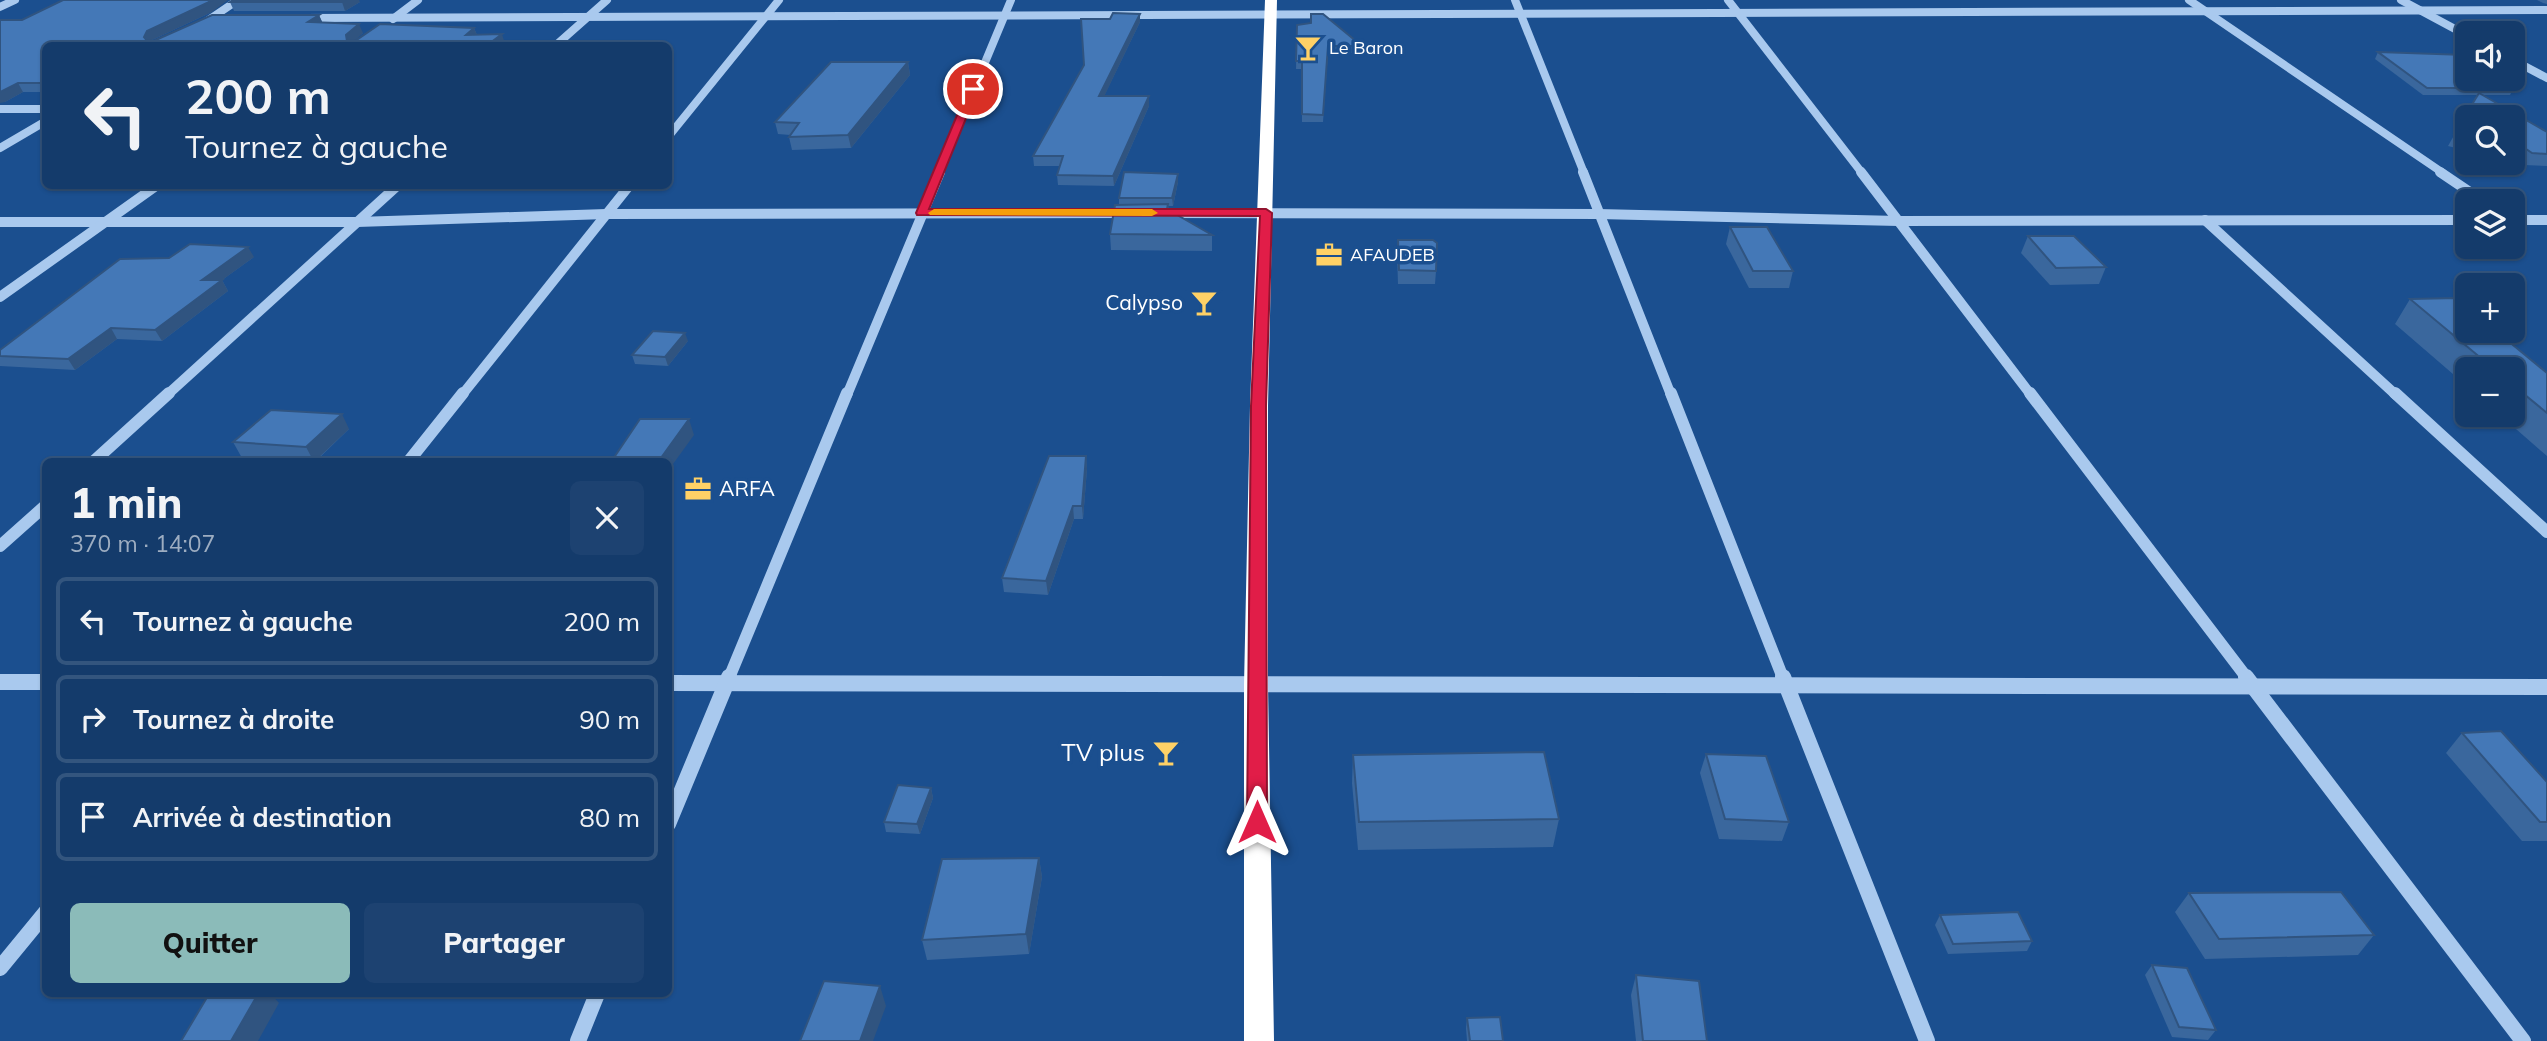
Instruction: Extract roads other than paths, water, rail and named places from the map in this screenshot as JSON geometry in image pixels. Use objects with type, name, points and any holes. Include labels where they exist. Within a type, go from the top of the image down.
[{"type":"highway","points":[[1259,1041],[1256,685],[1259,406],[1271,7]]},
{"type":"street","points":[[0,4],[15,0]]},
{"type":"street","points":[[191,29],[215,18],[238,0]]},
{"type":"street","points":[[379,29],[418,0]]},
{"type":"street","points":[[560,42],[607,0]]},
{"type":"street","points":[[672,132],[779,0]]},
{"type":"street","points":[[672,814],[1011,0]]},
{"type":"street","points":[[1515,0],[1927,1041]]},
{"type":"street","points":[[1728,0],[2523,1041]]},
{"type":"street","points":[[2189,0],[2466,189]]},
{"type":"street","points":[[2401,0],[2455,29]]},
{"type":"street","points":[[298,18],[1004,15],[1271,7],[1521,14],[2547,10]]},
{"type":"street","points":[[215,18],[229,18]]},
{"type":"street","points":[[2525,66],[2547,78]]},
{"type":"street","points":[[0,109],[42,109]]},
{"type":"street","points":[[0,148],[42,123]]},
{"type":"street","points":[[0,298],[152,189]]},
{"type":"street","points":[[97,458],[394,189]]},
{"type":"street","points":[[411,458],[627,189]]},
{"type":"street","points":[[0,222],[357,222],[606,214],[921,213],[1598,214],[1899,221],[2455,220]]},
{"type":"street","points":[[2205,220],[2547,531]]},
{"type":"street","points":[[2525,220],[2547,220]]},
{"type":"street","points":[[0,546],[42,509]]},
{"type":"street","points":[[0,682],[42,682]]},
{"type":"street","points":[[672,683],[2547,687]]},
{"type":"street","points":[[0,968],[42,917]]},
{"type":"street","points":[[578,1041],[596,997]]},
{"type":"place","name":"Le Baron","points":[[1308,48]]},
{"type":"place","name":"AFAUDEB","points":[[1329,255]]},
{"type":"place","name":"Calypso","points":[[1204,303]]},
{"type":"place","name":"ARFA","points":[[698,489]]},
{"type":"place","name":"TV plus","points":[[1166,753]]}]
